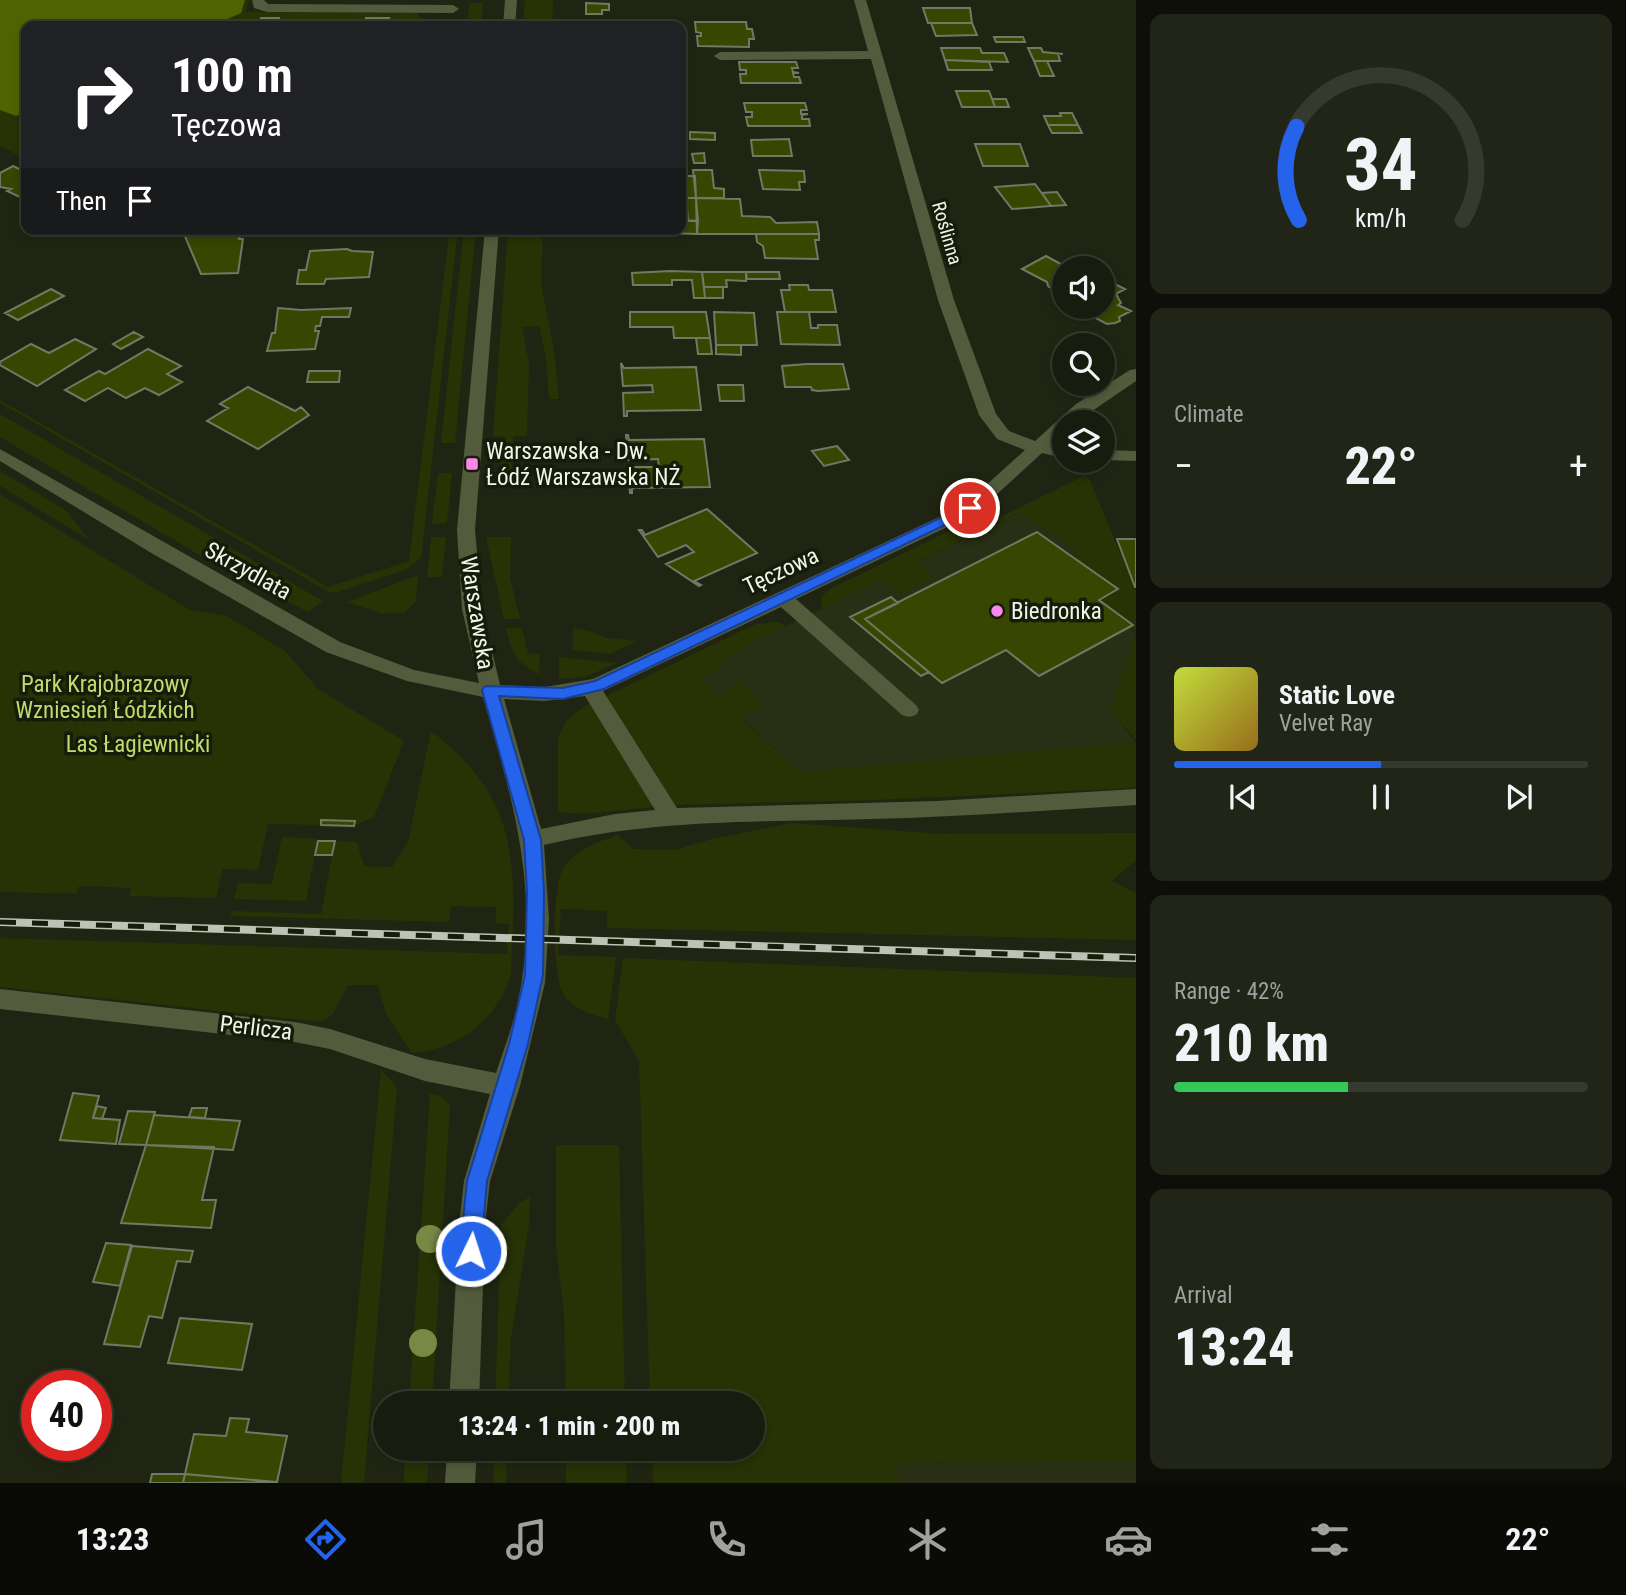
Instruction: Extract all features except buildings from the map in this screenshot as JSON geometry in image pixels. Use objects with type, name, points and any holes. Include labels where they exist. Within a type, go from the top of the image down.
[{"type":"street","points":[[258,0],[257,5],[267,8],[453,9]]},
{"type":"street","points":[[510,21],[512,0]]},
{"type":"street","name":"Roślinna","points":[[860,0],[946,300],[988,415],[1003,435],[1035,449],[1052,451]]},
{"type":"street","points":[[720,56],[876,55]]},
{"type":"street","name":"Warszawska","points":[[465,1391],[472,1226],[477,1181],[530,1002],[534,975],[536,909],[532,840],[490,690],[468,585],[466,537],[491,235]]},
{"type":"street","name":"Tęczowa","points":[[1080,410],[1136,374]]},
{"type":"street","name":"Tęczowa","points":[[490,690],[548,694],[592,688],[970,508],[1052,434]]},
{"type":"street","name":"Skrzydlata","points":[[0,454],[205,576],[349,654],[418,676],[490,690]]},
{"type":"street","points":[[1115,455],[1136,456]]},
{"type":"street","points":[[783,598],[909,710]]},
{"type":"street","points":[[592,688],[670,815]]},
{"type":"street","points":[[532,840],[616,822],[670,815],[939,809],[1136,797]]},
{"type":"street","name":"Perlicza","points":[[0,999],[295,1032],[330,1039],[425,1070],[507,1086]]},
{"type":"street","points":[[460,1483],[461,1461]]},
{"type":"shaded area","points":[[1020,512],[1079,554],[1073,557],[1118,589],[1100,599],[1133,625],[1129,627],[1136,634],[1110,711],[1136,742],[799,772],[742,717],[765,705],[718,694],[700,677],[722,666],[721,664],[751,643],[880,580],[933,577],[916,563]]},
{"type":"shaded area","points":[[1136,1461],[1136,1483],[898,1483],[895,1464]]},
{"type":"green space","points":[[0,0],[249,0],[245,12],[417,13],[424,21],[366,18],[365,21],[278,21],[279,18],[261,18],[260,21],[21,21],[21,156],[0,146]]},
{"type":"green space","points":[[0,0],[245,0],[241,13],[223,21],[21,21],[21,114],[16,116],[0,110]]},
{"type":"green space","points":[[525,0],[553,0],[552,21],[523,21]]},
{"type":"green space","points":[[470,3],[483,3],[481,21],[467,21]]},
{"type":"green space","points":[[449,235],[457,235],[421,558],[405,570],[338,592],[329,592],[0,403],[0,400],[328,587],[409,561]]},
{"type":"green space","points":[[463,235],[475,235],[455,443],[441,443]]},
{"type":"green space","points":[[508,235],[543,235],[541,282],[555,357],[559,399],[549,399],[546,358],[539,326],[522,327],[529,364],[527,436],[513,436],[511,476],[501,474],[503,436],[493,436]]},
{"type":"green space","points":[[0,414],[323,601],[308,612],[220,567],[0,437]]},
{"type":"green space","points":[[0,471],[67,511],[89,540],[0,486]]},
{"type":"green space","points":[[438,473],[452,473],[447,523],[432,524]]},
{"type":"green space","points":[[1084,476],[1090,480],[1136,591],[1136,632],[1129,627],[1132,624],[1099,600],[1117,589],[1072,557],[1078,553],[1020,512],[917,562],[934,577],[898,594],[880,580],[821,609],[822,596],[830,589],[970,521],[978,528]]},
{"type":"green space","name":"Las Łagiewnicki","points":[[0,494],[190,610],[227,616],[285,651],[318,689],[404,741],[374,817],[354,826],[355,822],[321,821],[321,825],[268,824],[258,870],[223,869],[216,898],[129,896],[131,888],[79,886],[77,894],[0,892]]},
{"type":"green space","points":[[431,537],[446,537],[442,577],[427,577]]},
{"type":"green space","points":[[486,537],[511,537],[510,578],[520,619],[504,619]]},
{"type":"green space","points":[[418,575],[416,601],[404,613],[384,614],[347,602]]},
{"type":"green space","points":[[776,622],[787,625],[751,643],[722,664],[723,666],[700,677],[718,694],[741,682],[766,705],[742,718],[799,772],[1136,742],[1136,788],[875,800],[675,805],[606,696],[756,624]]},
{"type":"green space","points":[[506,628],[522,628],[528,653],[540,655],[539,674],[525,666],[516,656]]},
{"type":"green space","points":[[573,628],[606,638],[638,641],[610,654],[573,650]]},
{"type":"green space","points":[[1136,634],[1136,740],[1110,711]]},
{"type":"green space","points":[[559,657],[617,663],[585,677],[559,679]]},
{"type":"green space","points":[[590,703],[655,807],[584,814],[558,812],[558,741],[570,718]]},
{"type":"green space","points":[[431,731],[461,757],[483,784],[498,811],[512,870],[511,975],[496,1006],[474,1029],[460,1038],[446,1045],[412,1053],[386,1014],[378,985],[348,985],[333,1014],[321,1022],[0,987],[0,938],[507,954],[509,924],[496,923],[496,907],[451,906],[449,922],[230,916],[232,911],[321,914],[335,841],[357,842],[364,866],[392,867],[408,842]]},
{"type":"green space","points":[[792,823],[943,834],[1136,833],[1136,860],[1112,881],[1136,893],[1136,940],[607,928],[607,911],[561,909],[558,955],[616,957],[608,1019],[582,1010],[567,999],[559,983],[555,949],[557,891],[564,867],[581,851],[618,835],[633,849],[675,850],[712,839]]},
{"type":"green space","points":[[282,837],[318,839],[306,901],[234,899],[238,883],[272,884]]},
{"type":"green space","points":[[623,958],[1136,978],[1136,1461],[896,1464],[898,1483],[653,1483],[652,1461],[765,1461],[765,1391],[650,1391],[639,1061],[615,1020]]},
{"type":"green space","points":[[381,1069],[397,1088],[364,1483],[341,1483]]},
{"type":"green space","points":[[430,1094],[441,1096],[450,1106],[433,1391],[410,1391]]},
{"type":"green space","points":[[556,1145],[619,1145],[625,1391],[566,1391],[564,1314],[556,1246]]},
{"type":"green space","points":[[530,1197],[529,1225],[511,1338],[509,1391],[495,1391],[501,1225],[519,1203]]},
{"type":"green space","points":[[405,1461],[428,1461],[427,1483],[403,1483]]},
{"type":"green space","points":[[494,1461],[507,1461],[506,1483],[493,1483]]},
{"type":"green space","points":[[566,1461],[626,1461],[627,1483],[566,1483]]},
{"type":"railway","points":[[0,922],[1136,958]]},
{"type":"place","name":"Warszawska - Dw. Łódź Warszawska NŻ","points":[[472,464]]},
{"type":"place","name":"Biedronka","points":[[997,611]]},
{"type":"route","points":[[471,1251],[477,1181],[507,1086],[530,1002],[534,975],[536,891],[532,840],[523,797],[490,690],[540,694],[592,688],[970,508]]},
{"type":"park label","name":"Park Krajobrazowy Wzniesień Łódzkich","points":[[105,697]]}]
